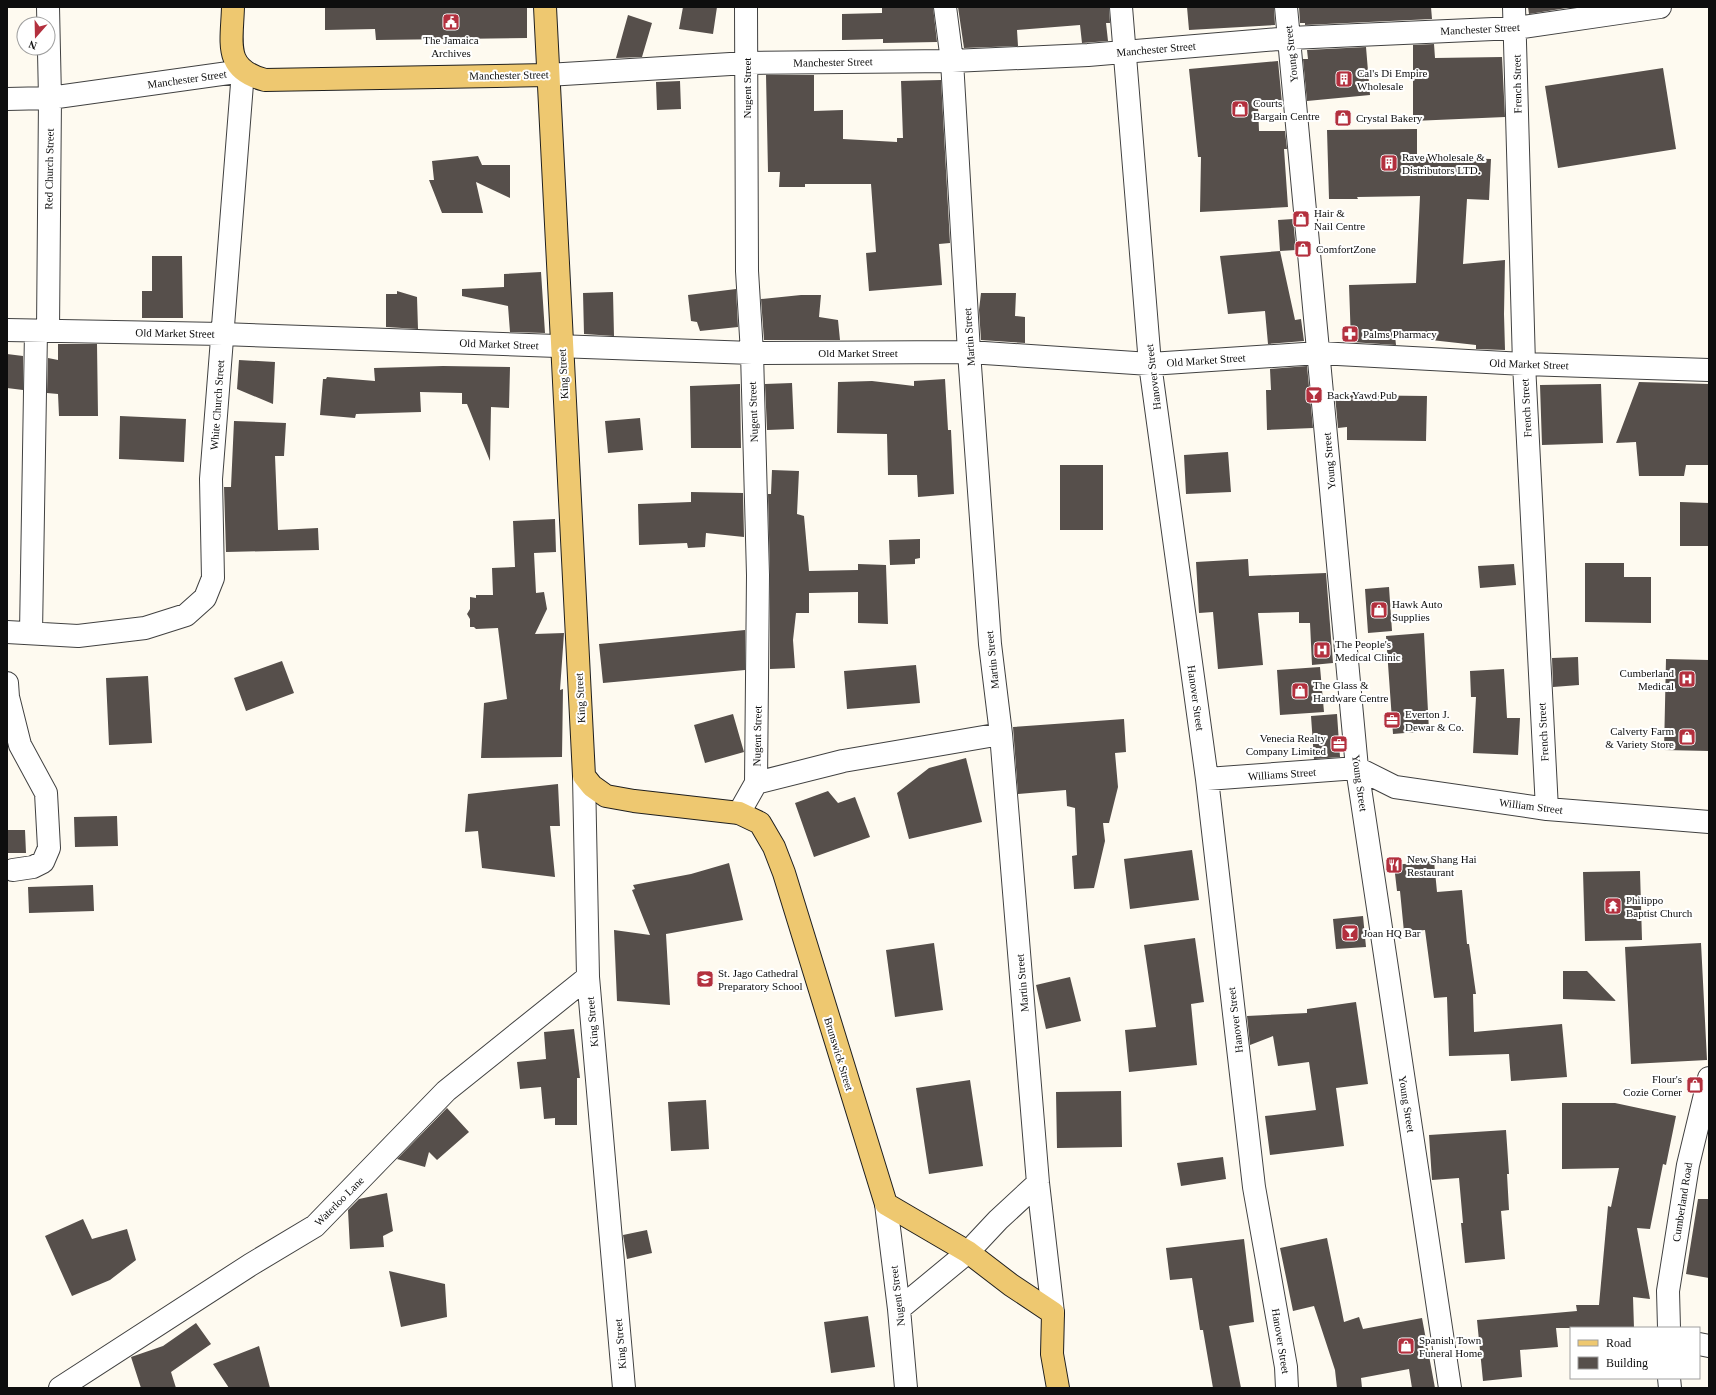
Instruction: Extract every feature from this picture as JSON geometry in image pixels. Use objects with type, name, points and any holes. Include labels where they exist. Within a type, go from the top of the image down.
[{"type":"main road","points":[[233,7],[232,54],[237,64],[243,71]]},
{"type":"main road","name":"King Street","points":[[545,7],[584,776]]},
{"type":"main road","name":"Manchester Street","points":[[243,71],[251,76],[265,80],[548,75]]},
{"type":"main road","name":"Brunswick Street","points":[[584,776],[592,786],[606,796],[634,801],[739,813],[760,823],[774,847],[886,1204]]},
{"type":"main road","points":[[886,1204],[968,1252],[1011,1285],[1053,1313],[1052,1354],[1058,1388]]},
{"type":"street","name":"Red Church Street","points":[[31,633],[50,98],[48,7]]},
{"type":"street","name":"Nugent Street","points":[[739,813],[756,783],[758,575],[752,353],[747,271],[746,7]]},
{"type":"street","name":"Martin Street","points":[[945,7],[952,61],[969,352],[990,644],[1000,734],[1038,1183],[1053,1313]]},
{"type":"street","name":"Hanover Street","points":[[1121,7],[1150,364],[1207,779],[1254,1187],[1286,1366],[1287,1388]]},
{"type":"street","name":"Young Street","points":[[1286,7],[1357,768],[1450,1388]]},
{"type":"street","name":"Manchester Street","points":[[548,75],[747,63],[952,61],[1125,52],[1660,7]]},
{"type":"street","name":"French Street","points":[[1515,18],[1524,364],[1548,809]]},
{"type":"street","name":"Manchester Street","points":[[7,99],[50,98],[243,71]]},
{"type":"street","name":"White Church Street","points":[[7,632],[78,636],[144,628],[186,615],[205,598],[212,578],[212,479],[243,71]]},
{"type":"street","name":"Old Market Street","points":[[7,330],[222,334],[752,353],[969,352],[1150,364],[1319,353],[1524,364],[1709,370]]},
{"type":"street","points":[[7,683],[8,696],[20,745],[46,792],[49,848],[43,862],[33,867],[13,870]]},
{"type":"street","points":[[756,783],[843,762],[1000,734]]},
{"type":"street","name":"Williams Street","points":[[1207,779],[1357,768]]},
{"type":"street","name":"William Street","points":[[1357,768],[1395,787],[1548,809],[1709,822]]},
{"type":"street","name":"King Street","points":[[584,776],[588,977],[624,1388]]},
{"type":"street","name":"Waterloo Lane","points":[[60,1388],[250,1265],[315,1226],[446,1091],[588,977]]},
{"type":"street","name":"Cumberland Road","points":[[1669,1327],[1668,1291],[1688,1165],[1709,1078]]},
{"type":"street","points":[[899,1309],[968,1252],[998,1220],[1038,1183]]},
{"type":"street","name":"Nugent Street","points":[[886,1204],[899,1309],[906,1388]]},
{"type":"building","name":"The Jamaica Archives","points":[[325,7],[527,7],[527,38],[376,40],[375,29],[325,30]]},
{"type":"building","points":[[683,7],[717,7],[713,34],[679,29]]},
{"type":"building","points":[[882,7],[933,7],[937,42],[883,43],[883,39],[842,40],[842,14],[882,13]]},
{"type":"building","points":[[958,7],[1109,7],[1110,23],[1106,23],[1108,41],[1082,43],[1080,25],[1017,30],[1018,46],[964,48]]},
{"type":"building","points":[[1187,7],[1274,7],[1275,25],[1189,30]]},
{"type":"building","points":[[1299,7],[1431,7],[1432,19],[1305,25],[1305,23],[1300,23]]},
{"type":"building","points":[[1528,7],[1573,7],[1529,14]]},
{"type":"building","points":[[628,15],[652,23],[642,57],[616,58]]},
{"type":"building","points":[[1434,44],[1435,58],[1502,57],[1505,117],[1413,121],[1413,45]]},
{"type":"building","points":[[1366,47],[1370,95],[1307,101],[1303,59],[1308,59],[1307,50]]},
{"type":"building","points":[[1278,61],[1282,103],[1258,105],[1259,131],[1285,131],[1287,149],[1284,149],[1288,207],[1200,212],[1201,157],[1198,157],[1189,69]]},
{"type":"building","points":[[1663,68],[1676,149],[1558,168],[1545,86]]},
{"type":"building","points":[[766,75],[814,75],[814,111],[843,110],[843,139],[897,142],[897,138],[903,138],[901,81],[941,80],[950,243],[939,244],[942,285],[869,291],[866,253],[876,252],[871,184],[805,184],[805,187],[779,187],[780,172],[768,172]]},
{"type":"building","points":[[680,81],[681,109],[657,110],[656,82]]},
{"type":"building","points":[[1417,129],[1417,157],[1491,159],[1489,200],[1467,199],[1463,264],[1505,260],[1505,350],[1476,349],[1476,345],[1395,336],[1396,345],[1351,342],[1349,285],[1416,283],[1420,196],[1329,199],[1327,130]]},
{"type":"building","points":[[478,156],[482,165],[510,165],[510,198],[476,182],[483,213],[442,213],[429,180],[434,180],[432,161]]},
{"type":"building","points":[[1293,219],[1296,250],[1280,251],[1278,220]]},
{"type":"building","points":[[1280,251],[1295,320],[1301,319],[1304,341],[1268,344],[1265,311],[1228,314],[1220,256]]},
{"type":"building","points":[[152,256],[182,256],[183,318],[142,318],[142,291],[152,291]]},
{"type":"building","points":[[541,272],[545,333],[510,332],[508,306],[462,296],[462,289],[504,287],[504,274]]},
{"type":"building","points":[[736,289],[738,327],[700,331],[697,322],[691,321],[688,295]]},
{"type":"building","points":[[397,291],[417,297],[418,329],[386,327],[386,294],[397,294]]},
{"type":"building","points":[[613,292],[614,336],[584,334],[583,293]]},
{"type":"building","points":[[981,293],[1016,293],[1015,316],[1025,317],[1025,343],[981,340],[979,310]]},
{"type":"building","points":[[801,295],[821,295],[819,317],[838,320],[840,340],[764,340],[761,299]]},
{"type":"building","points":[[58,344],[97,344],[98,416],[59,416],[58,394],[47,393],[48,358],[58,360]]},
{"type":"building","points":[[7,354],[23,356],[23,390],[7,388]]},
{"type":"building","points":[[239,360],[275,362],[273,404],[237,389]]},
{"type":"building","points":[[443,366],[510,367],[509,408],[491,407],[490,461],[467,404],[462,404],[462,393],[420,392],[421,412],[356,414],[355,418],[320,415],[323,379],[326,379],[327,377],[375,381],[374,368]]},
{"type":"building","points":[[1307,366],[1313,428],[1267,430],[1266,390],[1271,390],[1270,369]]},
{"type":"building","points":[[945,379],[948,430],[951,430],[954,494],[918,497],[917,475],[888,475],[887,434],[837,433],[838,382],[872,381],[914,386],[914,381]]},
{"type":"building","points":[[1639,382],[1709,384],[1709,465],[1686,465],[1684,476],[1639,476],[1636,442],[1616,443]]},
{"type":"building","points":[[792,383],[794,429],[767,430],[765,384]]},
{"type":"building","points":[[740,384],[741,448],[691,448],[690,386]]},
{"type":"building","points":[[1601,384],[1603,443],[1542,445],[1540,385]]},
{"type":"building","points":[[1335,395],[1427,396],[1426,441],[1347,440],[1347,427],[1338,428]]},
{"type":"building","points":[[120,416],[186,419],[184,462],[119,459]]},
{"type":"building","points":[[640,418],[643,450],[608,453],[605,421]]},
{"type":"building","points":[[234,421],[286,423],[284,456],[275,456],[278,530],[318,528],[319,550],[226,552],[224,487],[231,487]]},
{"type":"building","points":[[1228,452],[1231,492],[1186,494],[1184,455]]},
{"type":"building","points":[[1060,465],[1103,465],[1103,530],[1060,530]]},
{"type":"building","points":[[772,470],[799,471],[797,514],[804,516],[809,571],[858,570],[858,564],[886,565],[888,624],[858,623],[858,592],[809,593],[809,613],[796,613],[793,640],[795,668],[770,669],[768,494],[771,494]]},
{"type":"building","points":[[691,492],[743,493],[744,537],[706,533],[705,547],[688,548],[687,543],[639,545],[638,504],[691,502]]},
{"type":"building","points":[[1680,502],[1709,503],[1709,546],[1680,546]]},
{"type":"building","points":[[555,519],[556,552],[534,553],[536,593],[544,592],[547,609],[535,634],[564,633],[560,690],[563,689],[562,757],[481,758],[484,703],[507,699],[498,628],[476,629],[474,627],[470,627],[470,619],[467,614],[470,609],[470,597],[476,598],[476,595],[493,595],[492,568],[515,567],[513,521]]},
{"type":"building","points":[[920,539],[920,558],[915,559],[915,564],[890,565],[889,540]]},
{"type":"building","points":[[1248,559],[1249,576],[1326,573],[1333,663],[1312,665],[1310,623],[1299,623],[1299,612],[1258,613],[1263,665],[1218,669],[1213,612],[1199,613],[1196,562]]},
{"type":"building","points":[[1585,563],[1624,563],[1624,577],[1651,577],[1651,623],[1585,622]]},
{"type":"building","points":[[1514,564],[1516,585],[1480,588],[1478,566]]},
{"type":"building","name":"Hawk Auto Supplies","points":[[1389,587],[1392,631],[1368,633],[1365,589]]},
{"type":"building","points":[[745,630],[745,670],[603,683],[599,644]]},
{"type":"building","points":[[1424,633],[1429,731],[1393,734],[1386,636]]},
{"type":"building","points":[[1578,657],[1579,685],[1553,687],[1552,658]]},
{"type":"building","points":[[1666,659],[1709,660],[1709,751],[1664,750]]},
{"type":"building","points":[[282,661],[294,693],[246,711],[234,678]]},
{"type":"building","points":[[916,665],[920,703],[847,709],[844,671]]},
{"type":"building","name":"The Glass & Hardware Centre","points":[[1320,667],[1324,712],[1280,715],[1277,670]]},
{"type":"building","points":[[1504,669],[1507,718],[1520,718],[1518,755],[1473,753],[1476,697],[1471,697],[1470,671]]},
{"type":"building","points":[[148,676],[152,743],[109,745],[106,678]]},
{"type":"building","points":[[733,714],[744,752],[705,763],[694,725]]},
{"type":"building","points":[[1337,714],[1340,757],[1314,759],[1311,716]]},
{"type":"building","points":[[1124,719],[1126,752],[1115,753],[1118,787],[1109,823],[1103,823],[1105,841],[1094,888],[1074,889],[1072,856],[1077,855],[1075,808],[1067,806],[1066,790],[1018,794],[1013,727]]},
{"type":"building","points":[[966,758],[982,822],[909,839],[897,793],[929,768]]},
{"type":"building","points":[[558,784],[560,826],[550,826],[555,877],[482,868],[478,831],[465,832],[468,794]]},
{"type":"building","points":[[828,791],[838,803],[855,797],[870,837],[814,857],[795,803]]},
{"type":"building","points":[[117,816],[118,846],[75,847],[74,817]]},
{"type":"building","points":[[7,830],[25,830],[26,853],[7,853]]},
{"type":"building","points":[[1192,850],[1199,900],[1130,909],[1124,859]]},
{"type":"building","points":[[1434,861],[1437,892],[1462,890],[1467,944],[1469,944],[1476,994],[1473,994],[1474,1032],[1562,1024],[1567,1077],[1511,1081],[1509,1054],[1449,1056],[1447,997],[1434,998],[1425,930],[1404,932],[1400,891],[1397,891],[1394,865]]},
{"type":"building","points":[[729,863],[743,920],[666,934],[670,1005],[617,1001],[614,930],[650,935],[632,890],[635,889],[633,885],[691,874]]},
{"type":"building","name":"Philippo Baptist Church","points":[[1640,871],[1642,940],[1585,941],[1583,872]]},
{"type":"building","points":[[93,885],[94,911],[29,913],[28,887]]},
{"type":"building","name":"Joan HQ Bar","points":[[1363,916],[1366,947],[1336,949],[1333,919]]},
{"type":"building","points":[[1195,938],[1204,1002],[1191,1004],[1197,1065],[1129,1072],[1125,1030],[1156,1027],[1144,945]]},
{"type":"building","points":[[934,943],[943,1010],[895,1017],[886,950]]},
{"type":"building","points":[[1701,943],[1707,1060],[1631,1064],[1625,947]]},
{"type":"building","points":[[1563,971],[1587,971],[1616,1001],[1563,999]]},
{"type":"building","points":[[1070,977],[1081,1021],[1046,1029],[1036,985]]},
{"type":"building","points":[[1356,1002],[1368,1084],[1336,1088],[1344,1146],[1270,1155],[1265,1116],[1316,1110],[1309,1062],[1278,1066],[1273,1036],[1250,1045],[1247,1016],[1307,1013],[1307,1009]]},
{"type":"building","points":[[574,1029],[580,1078],[577,1078],[577,1125],[555,1125],[555,1118],[544,1119],[541,1087],[520,1089],[517,1062],[546,1059],[544,1032]]},
{"type":"building","points":[[970,1080],[983,1166],[929,1174],[916,1088]]},
{"type":"building","points":[[1121,1091],[1122,1147],[1057,1148],[1056,1092]]},
{"type":"building","points":[[706,1100],[709,1149],[671,1151],[668,1102]]},
{"type":"building","points":[[1562,1103],[1615,1103],[1676,1116],[1666,1165],[1663,1164],[1650,1229],[1637,1228],[1650,1299],[1633,1297],[1634,1327],[1556,1328],[1558,1347],[1520,1350],[1522,1377],[1483,1381],[1477,1320],[1577,1311],[1576,1305],[1599,1305],[1608,1206],[1611,1207],[1619,1168],[1562,1169]]},
{"type":"building","points":[[447,1108],[469,1132],[437,1160],[429,1152],[425,1167],[397,1159]]},
{"type":"building","points":[[1506,1130],[1509,1174],[1507,1174],[1509,1210],[1501,1211],[1505,1259],[1465,1263],[1459,1178],[1432,1180],[1429,1135]]},
{"type":"building","points":[[1223,1157],[1226,1179],[1181,1186],[1177,1163]]},
{"type":"building","points":[[387,1193],[393,1231],[383,1236],[384,1247],[350,1249],[348,1210],[359,1199]]},
{"type":"building","points":[[1698,1199],[1709,1199],[1709,1278],[1686,1274]]},
{"type":"building","points":[[83,1219],[92,1239],[127,1229],[136,1260],[110,1280],[72,1296],[45,1236]]},
{"type":"building","points":[[647,1230],[652,1253],[627,1259],[623,1235]]},
{"type":"building","points":[[1327,1238],[1344,1322],[1359,1317],[1363,1329],[1422,1318],[1435,1388],[1412,1388],[1409,1369],[1361,1378],[1362,1388],[1337,1388],[1335,1370],[1314,1306],[1293,1311],[1280,1248]]},
{"type":"building","points":[[1244,1239],[1254,1322],[1229,1326],[1241,1388],[1213,1388],[1203,1330],[1200,1330],[1192,1278],[1170,1280],[1166,1248]]},
{"type":"building","points":[[389,1271],[445,1284],[447,1317],[401,1327]]},
{"type":"building","points":[[868,1316],[875,1367],[831,1373],[824,1322]]},
{"type":"building","points":[[196,1323],[211,1344],[171,1372],[176,1388],[141,1388],[131,1357],[163,1346]]},
{"type":"building","points":[[259,1346],[270,1388],[229,1388],[213,1364]]},
{"type":"place","name":"The Jamaica Archives","points":[[451,22]]},
{"type":"place","name":"Cal's Di Empire Wholesale","points":[[1344,79]]},
{"type":"place","name":"Courts Bargain Centre","points":[[1240,109]]},
{"type":"place","name":"Crystal Bakery","points":[[1343,118]]},
{"type":"place","name":"Rave Wholesale & Distributors LTD.","points":[[1389,163]]},
{"type":"place","name":"Hair & Nail Centre","points":[[1301,219]]},
{"type":"place","name":"ComfortZone","points":[[1303,249]]},
{"type":"place","name":"Palms Pharmacy","points":[[1350,334]]},
{"type":"place","name":"Back Yawd Pub","points":[[1314,395]]},
{"type":"place","name":"Hawk Auto Supplies","points":[[1379,610]]},
{"type":"place","name":"The People's Medical Clinic","points":[[1322,650]]},
{"type":"place","name":"Cumberland Medical","points":[[1687,679]]},
{"type":"place","name":"The Glass & Hardware Centre","points":[[1300,691]]},
{"type":"place","name":"Everton J. Dewar & Co.","points":[[1392,720]]},
{"type":"place","name":"Calverty Farm & Variety Store","points":[[1687,737]]},
{"type":"place","name":"Venecia Realty Company Limited","points":[[1339,744]]},
{"type":"place","name":"New Shang Hai Restaurant","points":[[1394,865]]},
{"type":"place","name":"Philippo Baptist Church","points":[[1613,906]]},
{"type":"place","name":"Joan HQ Bar","points":[[1350,933]]},
{"type":"place","name":"St. Jago Cathedral Preparatory School","points":[[705,979]]},
{"type":"place","name":"Flour's Cozie Corner","points":[[1695,1085]]},
{"type":"place","name":"Spanish Town Funeral Home","points":[[1406,1346]]}]
